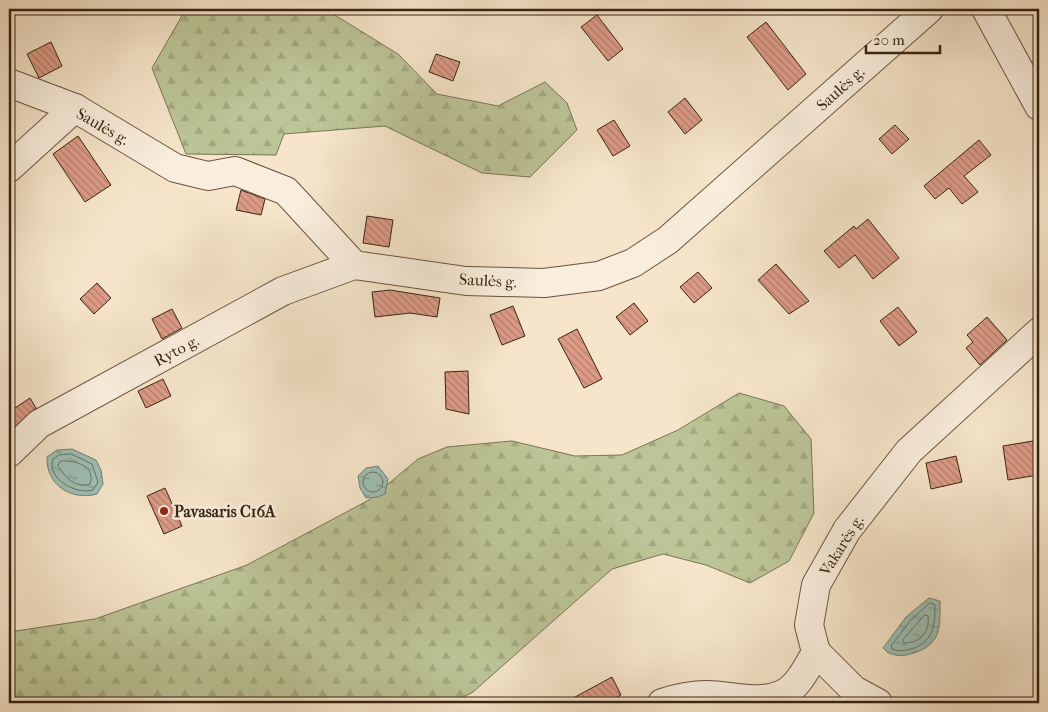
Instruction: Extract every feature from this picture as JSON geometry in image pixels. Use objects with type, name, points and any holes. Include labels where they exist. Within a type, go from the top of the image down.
[{"type":"street","name":"Saulės g.","points":[[9,84],[75,108],[176,168],[208,176],[235,171],[286,191],[354,265],[466,280],[544,282],[598,276],[633,263],[668,240],[929,9]]},
{"type":"street","points":[[986,9],[1039,106]]},
{"type":"street","points":[[9,168],[75,108]]},
{"type":"street","name":"Ryto g.","points":[[9,453],[39,424],[283,292],[354,265]]},
{"type":"street","name":"Vakarės g.","points":[[816,652],[809,625],[816,585],[847,530],[909,451],[1039,332]]},
{"type":"street","points":[[662,703],[682,696],[707,695],[766,699],[784,694],[798,681],[816,652],[854,690],[878,703]]},
{"type":"green space","points":[[177,9],[325,9],[398,54],[437,94],[498,106],[545,82],[567,103],[577,130],[530,177],[482,173],[385,126],[284,134],[276,155],[186,154],[152,68],[183,14]]},
{"type":"green space","points":[[739,393],[784,406],[811,439],[814,513],[789,561],[750,583],[706,565],[663,554],[612,569],[473,692],[451,703],[9,703],[9,632],[95,619],[247,565],[369,500],[418,459],[447,447],[512,441],[575,456],[622,455],[678,430]]},
{"type":"water","points":[[72,449],[96,460],[101,470],[103,484],[97,494],[87,496],[69,493],[62,489],[51,476],[47,457],[57,450]]},
{"type":"water","points":[[378,466],[388,479],[385,494],[366,498],[360,488],[358,476],[366,468]]},
{"type":"water","points":[[929,598],[940,601],[939,626],[935,639],[930,645],[911,654],[897,655],[887,652],[883,648],[906,617]]},
{"type":"building","points":[[597,15],[623,49],[608,61],[581,27]]},
{"type":"building","points":[[766,22],[806,74],[788,90],[747,37]]},
{"type":"building","points":[[51,42],[62,66],[39,78],[27,54]]},
{"type":"building","points":[[436,54],[460,62],[453,81],[429,72]]},
{"type":"building","points":[[685,98],[702,120],[685,134],[668,112]]},
{"type":"building","points":[[614,120],[630,146],[613,156],[597,130]]},
{"type":"building","points":[[895,125],[909,139],[892,154],[879,139]]},
{"type":"building","points":[[78,136],[111,185],[85,202],[53,154]]},
{"type":"building","points":[[979,140],[991,155],[964,176],[978,192],[962,204],[949,188],[935,199],[924,186]]},
{"type":"building","points":[[241,190],[265,199],[261,215],[236,210]]},
{"type":"building","points":[[367,216],[393,220],[389,247],[363,243]]},
{"type":"building","points":[[868,219],[899,258],[873,279],[855,255],[839,268],[824,251],[854,226],[856,229]]},
{"type":"building","points":[[776,264],[809,301],[789,314],[758,280]]},
{"type":"building","points":[[698,272],[712,288],[694,303],[680,287]]},
{"type":"building","points":[[97,283],[111,298],[94,314],[80,299]]},
{"type":"building","points":[[390,290],[440,298],[437,317],[410,313],[375,317],[372,292]]},
{"type":"building","points":[[634,303],[648,321],[630,335],[616,317]]},
{"type":"building","points":[[513,306],[525,336],[502,345],[490,315]]},
{"type":"building","points":[[898,307],[917,332],[899,346],[880,321]]},
{"type":"building","points":[[172,309],[182,328],[162,339],[152,319]]},
{"type":"building","points":[[987,317],[1007,340],[980,365],[966,348],[973,342],[967,335]]},
{"type":"building","points":[[577,329],[602,379],[584,388],[558,339]]},
{"type":"building","points":[[468,371],[469,414],[446,409],[445,372]]},
{"type":"building","points":[[163,379],[171,396],[146,408],[138,391]]},
{"type":"building","points":[[30,398],[36,408],[9,432],[9,412]]},
{"type":"building","points":[[1033,441],[1038,475],[1008,480],[1003,446]]},
{"type":"building","points":[[956,456],[962,482],[931,489],[926,463]]},
{"type":"building","name":"Pavasaris C16A","points":[[165,488],[182,526],[164,534],[147,496]]},
{"type":"building","points":[[612,677],[621,695],[606,703],[564,703]]},
{"type":"place","name":"Pavasaris C16A","points":[[164,511]]}]
